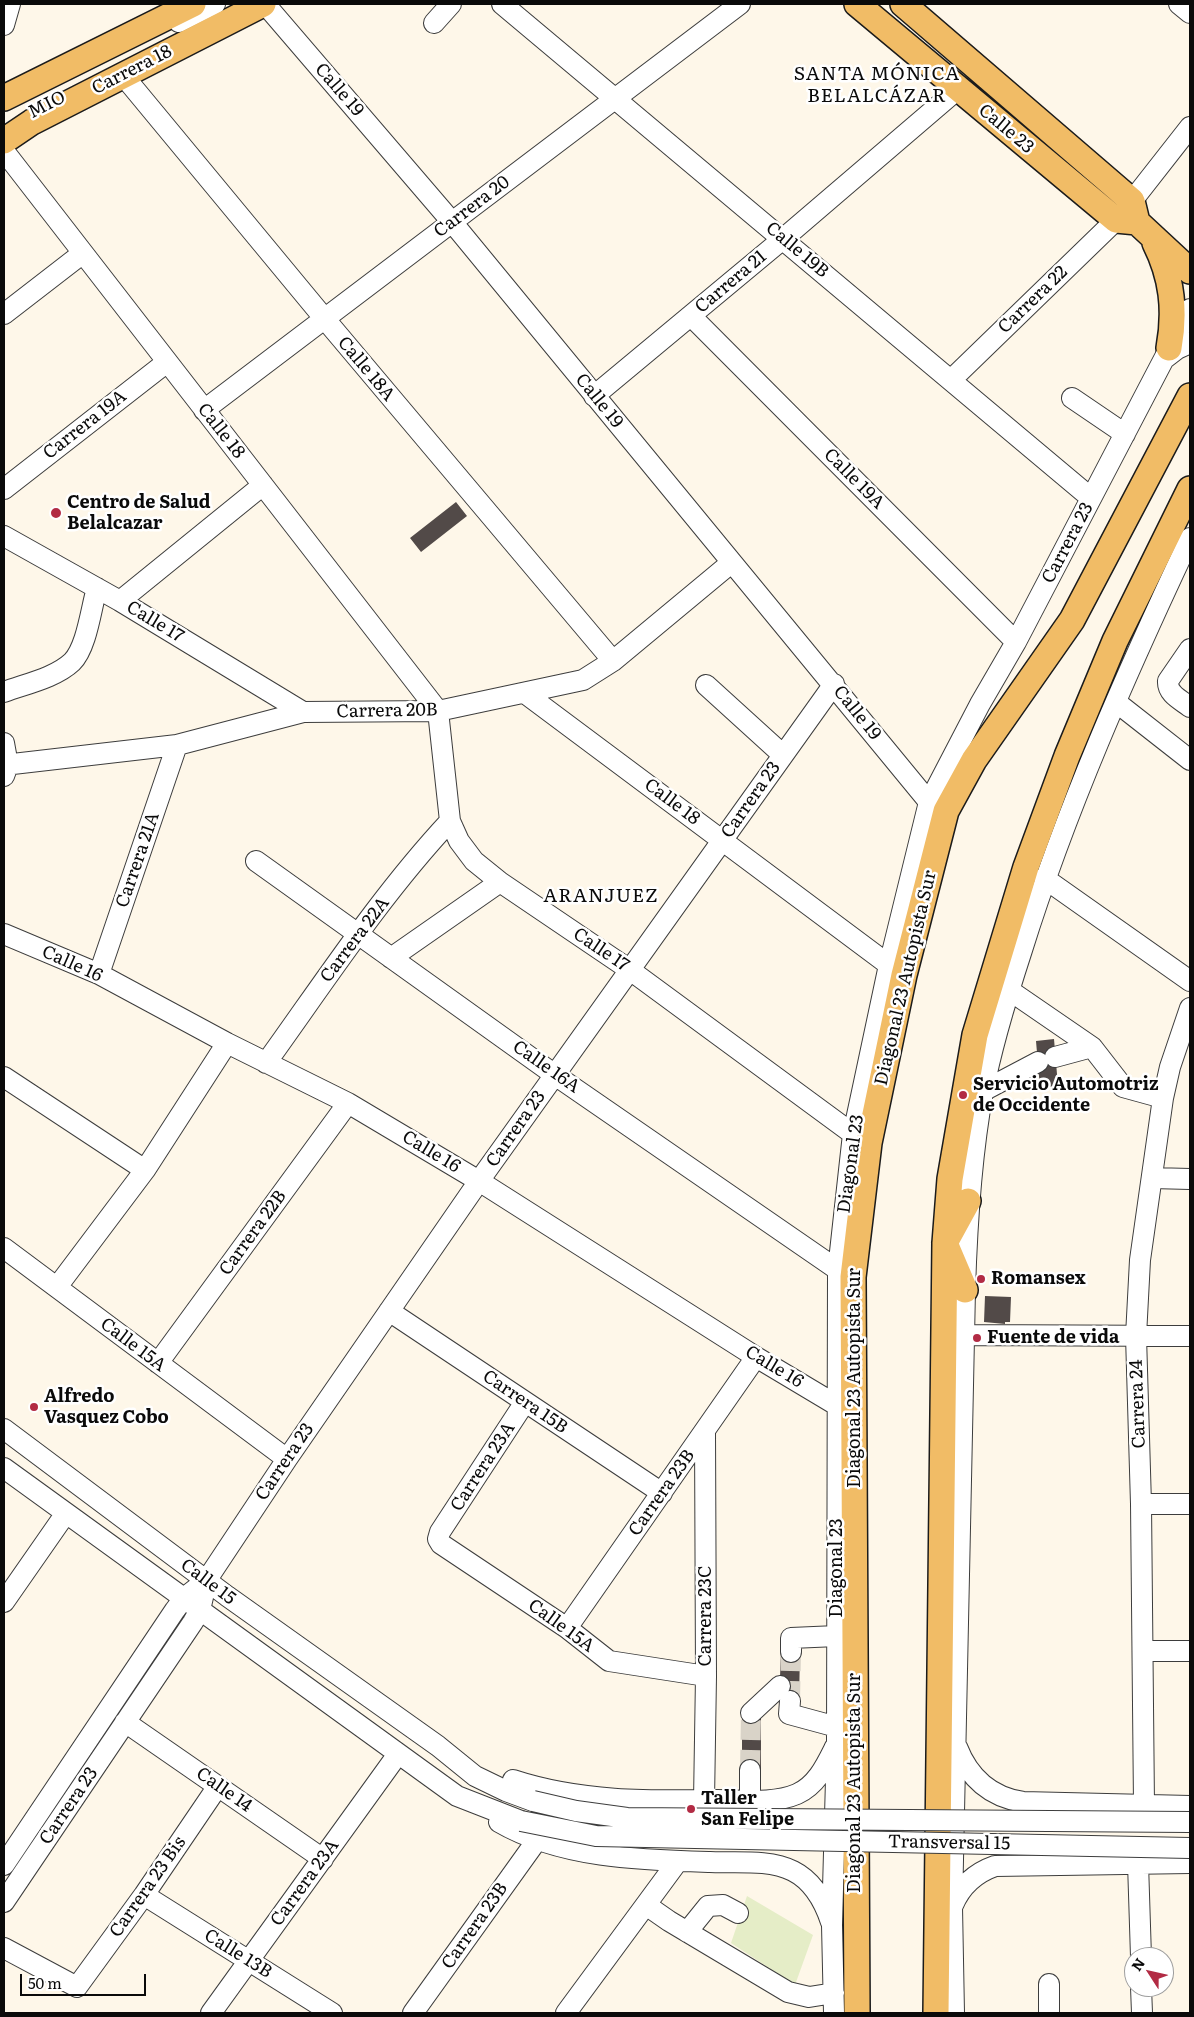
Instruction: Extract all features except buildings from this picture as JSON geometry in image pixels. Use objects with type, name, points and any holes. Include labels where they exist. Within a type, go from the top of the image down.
[{"type":"main road","name":"Carrera 18","points":[[4,98],[193,4]]},
{"type":"main road","name":"Carrera 18","points":[[4,141],[32,122],[122,74],[264,4]]},
{"type":"main road","name":"Calle 23","points":[[858,4],[958,89],[1134,220]]},
{"type":"main road","name":"Calle 23","points":[[903,4],[1190,271]]},
{"type":"main road","points":[[1134,220],[1166,269],[1174,304],[1174,351]]},
{"type":"main road","name":"Diagonal 23 Autopista Sur","points":[[847,2007],[854,1277],[869,1143],[904,975],[924,891],[938,806],[974,760],[1072,620],[1190,396]]},
{"type":"main road","points":[[936,2013],[945,1243],[950,1179],[975,1036],[1035,873],[1067,756],[1115,641],[1190,489]]},
{"type":"main road","points":[[945,1243],[968,1202]]},
{"type":"main road","points":[[945,1243],[965,1290]]},
{"type":"street","points":[[4,25],[10,4]]},
{"type":"street","name":"MIO","points":[[4,110],[215,4]]},
{"type":"street","name":"MIO","points":[[4,130],[28,114],[253,4]]},
{"type":"street","name":"Calle 19","points":[[264,4],[452,222],[731,563],[938,806]]},
{"type":"street","points":[[434,23],[451,4]]},
{"type":"street","name":"Calle 19B","points":[[502,4],[784,238],[1092,498]]},
{"type":"street","name":"Carrera 20","points":[[204,410],[740,4]]},
{"type":"street","points":[[1180,4],[1190,13]]},
{"type":"street","name":"Calle 18A","points":[[122,74],[324,318],[613,661]]},
{"type":"street","name":"Carrera 21","points":[[594,396],[692,316],[958,89]]},
{"type":"street","name":"Carrera 22","points":[[950,380],[1134,220],[1190,128]]},
{"type":"street","name":"Calle 18","points":[[4,151],[438,711]]},
{"type":"street","points":[[4,314],[83,253]]},
{"type":"street","name":"Carrera 23","points":[[938,806],[980,704],[1016,642],[1125,434],[1174,351],[1190,309]]},
{"type":"street","name":"Calle 19A","points":[[692,316],[1016,642]]},
{"type":"street","name":"Carrera 19A","points":[[4,489],[167,362]]},
{"type":"street","points":[[1072,398],[1125,434]]},
{"type":"street","points":[[120,601],[263,485]]},
{"type":"street","name":"Calle 17","points":[[4,536],[120,601],[303,712]]},
{"type":"street","points":[[954,2013],[952,1907],[965,1290],[968,1202],[983,1091],[1009,990],[1035,873],[1189,543]]},
{"type":"street","name":"Carrera 20B","points":[[5,769],[177,745],[303,712],[438,711],[526,694],[583,680],[613,661],[731,563]]},
{"type":"street","points":[[4,692],[60,671],[73,661],[81,648],[97,588]]},
{"type":"street","points":[[1190,649],[1168,681],[1170,693],[1190,707]]},
{"type":"street","name":"Carrera 23","points":[[4,1865],[184,1598],[206,1581],[479,1181],[834,684]]},
{"type":"street","points":[[706,685],[782,755]]},
{"type":"street","name":"Calle 18","points":[[526,694],[889,965]]},
{"type":"street","points":[[1116,702],[1190,760]]},
{"type":"street","name":"Calle 17","points":[[438,711],[450,821],[459,841],[474,861],[500,882],[630,970],[853,1134]]},
{"type":"street","points":[[4,742],[5,769]]},
{"type":"street","name":"Carrera 21A","points":[[99,974],[177,745]]},
{"type":"street","name":"Diagonal 23","points":[[847,2007],[832,1925],[837,1735],[838,1270],[853,1134],[889,965],[938,806]]},
{"type":"street","name":"Carrera 22A","points":[[266,1063],[358,935],[424,849],[450,821]]},
{"type":"street","name":"Calle 16A","points":[[256,861],[555,1074],[838,1270]]},
{"type":"street","points":[[1035,873],[1190,981]]},
{"type":"street","points":[[391,958],[500,882]]},
{"type":"street","name":"Calle 16","points":[[4,934],[99,974],[266,1063],[348,1103],[479,1181],[756,1357],[838,1406]]},
{"type":"street","points":[[1009,990],[1092,1047],[1123,1087],[1163,1098]]},
{"type":"street","name":"Carrera 24","points":[[1144,1805],[1141,1504],[1136,1336],[1140,1260],[1163,1098],[1170,1067],[1190,1008]]},
{"type":"street","points":[[56,1288],[144,1170],[228,1043]]},
{"type":"street","points":[[983,1091],[1047,1060],[1092,1047]]},
{"type":"street","points":[[4,1077],[144,1170]]},
{"type":"street","name":"Carrera 22B","points":[[158,1363],[348,1103]]},
{"type":"street","points":[[1152,1178],[1190,1180]]},
{"type":"street","name":"Calle 15A","points":[[4,1248],[287,1460]]},
{"type":"street","name":"Carrera 15B","points":[[389,1311],[662,1493]]},
{"type":"street","points":[[965,1335],[1190,1336]]},
{"type":"street","name":"Carrera 23B","points":[[567,1628],[756,1357]]},
{"type":"street","name":"Carrera 23A","points":[[440,1532],[525,1402]]},
{"type":"street","name":"Calle 15","points":[[4,1429],[206,1581],[415,1730]]},
{"type":"street","name":"Carrera 23C","points":[[704,1800],[706,1676],[705,1431]]},
{"type":"street","name":"Calle 15","points":[[4,1468],[398,1754]]},
{"type":"street","points":[[1141,1504],[1190,1504]]},
{"type":"street","points":[[4,1602],[66,1513]]},
{"type":"street","name":"Calle 15A","points":[[440,1532],[438,1538],[441,1544],[567,1628],[609,1661],[706,1676]]},
{"type":"street","name":"Carrera 23","points":[[4,1902],[200,1610],[206,1581]]},
{"type":"street","points":[[790,1652],[791,1638],[836,1636]]},
{"type":"street","points":[[1143,1651],[1190,1651]]},
{"type":"street","points":[[438,1746],[484,1770],[509,1779],[574,1795],[622,1800],[750,1800],[788,1797],[805,1789],[824,1769],[837,1735],[789,1714],[785,1694],[752,1713]]},
{"type":"street","name":"Calle 14","points":[[125,1722],[323,1859]]},
{"type":"street","name":"Transversal 15","points":[[415,1730],[475,1776],[506,1791],[533,1801],[626,1818],[1190,1822]]},
{"type":"street","points":[[956,1745],[967,1768],[978,1781],[991,1791],[1010,1800],[1023,1802],[1190,1806]]},
{"type":"street","name":"Carrera 23A","points":[[211,2013],[398,1754]]},
{"type":"street","name":"Transversal 15","points":[[398,1754],[457,1796],[521,1821],[596,1836],[1190,1848]]},
{"type":"street","points":[[750,1770],[750,1800]]},
{"type":"street","name":"Carrera 23 Bis","points":[[4,1948],[77,1987],[144,1895],[218,1786]]},
{"type":"street","points":[[457,1796],[516,1832],[537,1840],[587,1852],[678,1861],[764,1864],[792,1871],[814,1886],[832,1925]]},
{"type":"street","name":"Carrera 23B","points":[[413,2013],[537,1840]]},
{"type":"street","points":[[566,2013],[678,1861]]},
{"type":"street","points":[[1138,1863],[1141,1947]]},
{"type":"street","points":[[952,1907],[958,1894],[969,1881],[984,1870],[995,1866],[1190,1863]]},
{"type":"street","name":"Calle 13B","points":[[144,1895],[332,2013]]},
{"type":"street","points":[[646,1904],[688,1932],[788,1992],[847,2007]]},
{"type":"street","points":[[688,1932],[708,1906],[723,1906],[738,1913]]},
{"type":"street","points":[[1049,1984],[1049,2013]]},
{"type":"street","points":[[1141,1997],[1142,2013]]},
{"type":"green space","points":[[747,1896],[813,1935],[795,1985],[731,1943]]},
{"type":"tunnel","points":[[790,1701],[791,1652]]},
{"type":"tunnel","points":[[750,1770],[751,1713]]},
{"type":"place","name":"Centro de Salud Belalcazar","points":[[56,513]]},
{"type":"place","name":"Servicio Automotriz de Occidente","points":[[963,1095]]},
{"type":"place","name":"Romansex","points":[[981,1279]]},
{"type":"place","name":"Fuente de vida","points":[[977,1338]]},
{"type":"place","name":"Alfredo Vasquez Cobo","points":[[34,1407]]},
{"type":"place","name":"Taller San Felipe","points":[[691,1809]]},
{"type":"district","name":"SANTA MÓNICA BELALCÁZAR","points":[[877,85]]},
{"type":"district","name":"ARANJUEZ","points":[[601,896]]}]
